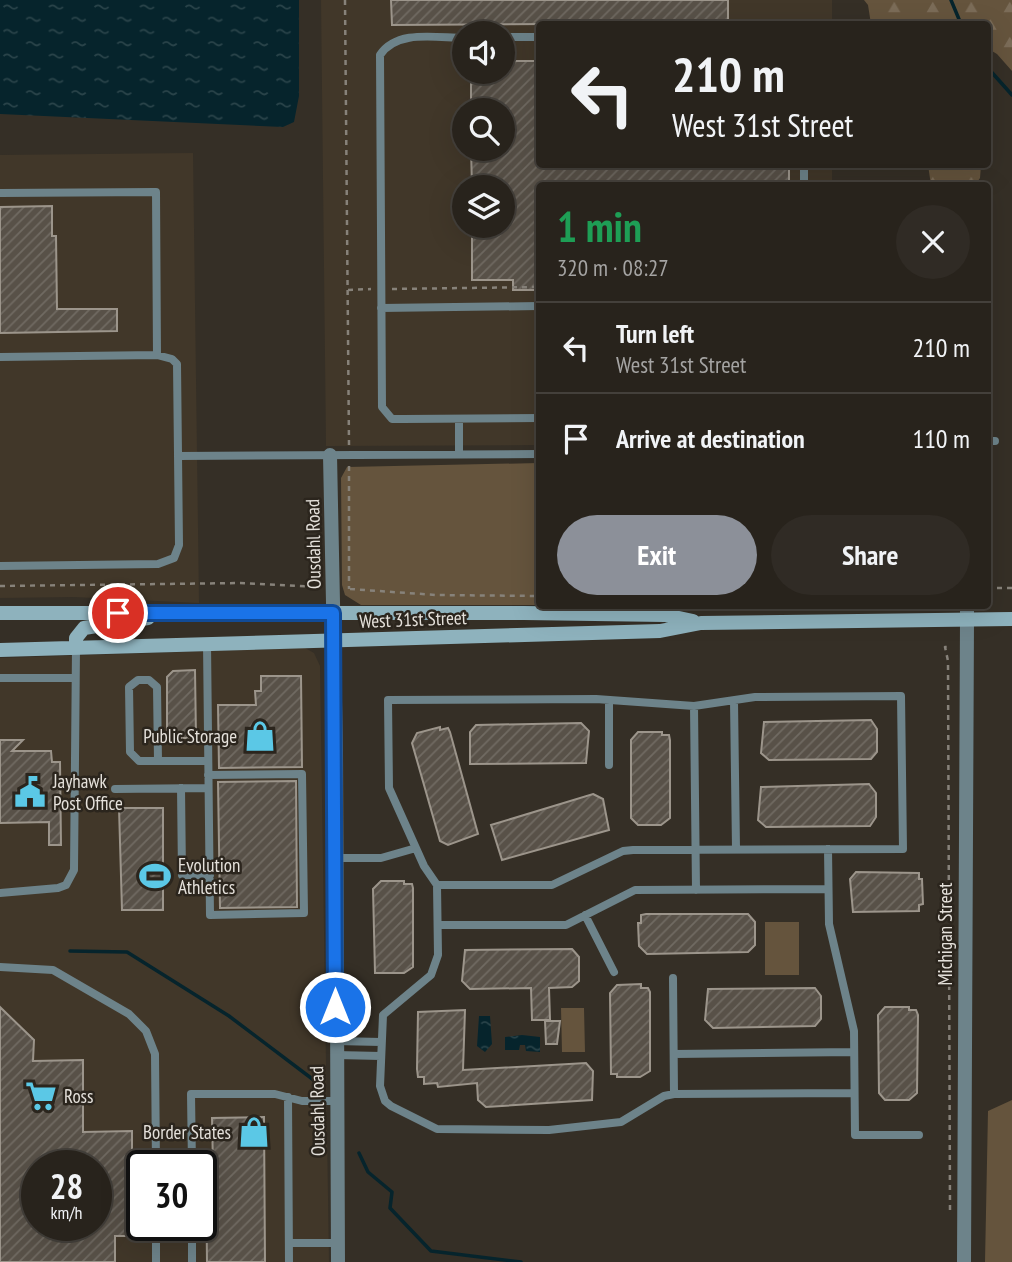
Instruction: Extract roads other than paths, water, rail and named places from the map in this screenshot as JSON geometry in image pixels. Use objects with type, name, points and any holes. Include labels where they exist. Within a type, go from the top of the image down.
[{"type":"main road","name":"West 31st Street","points":[[0,613],[652,614],[701,623]]},
{"type":"main road","points":[[76,648],[76,638],[84,628],[122,624],[170,613]]},
{"type":"main road","name":"West 31st Street","points":[[0,650],[660,631],[701,623],[967,613],[1012,619]]},
{"type":"street","name":"Ousdahl Road","points":[[330,455],[334,640],[338,1262]]},
{"type":"street","name":"Michigan Street","points":[[964,1262],[967,613]]},
{"type":"lane","points":[[515,37],[536,37]]},
{"type":"lane","points":[[452,38],[403,38],[393,41],[380,55],[382,407],[385,414],[392,419],[536,418]]},
{"type":"lane","points":[[0,193],[156,192],[157,355]]},
{"type":"lane","points":[[381,308],[536,306]]},
{"type":"lane","points":[[0,357],[157,355],[166,356],[177,364],[179,545],[174,558],[158,564],[0,566]]},
{"type":"lane","points":[[459,419],[459,454]]},
{"type":"lane","points":[[178,456],[536,454]]},
{"type":"lane","points":[[207,643],[208,788],[210,915],[304,913],[302,774],[208,775]]},
{"type":"lane","points":[[0,893],[58,888],[71,879],[75,859],[76,648]]},
{"type":"lane","points":[[0,678],[75,678]]},
{"type":"lane","points":[[158,761],[158,687],[149,680],[138,680],[129,687],[130,752],[139,761],[158,761],[208,761]]},
{"type":"lane","points":[[437,886],[552,885],[623,851],[903,849],[901,696],[754,697],[694,706],[609,700],[388,701],[389,788],[416,848],[437,886],[438,925],[436,966],[421,985],[383,1015],[380,1086],[385,1101],[402,1113],[437,1129],[550,1129],[621,1122],[664,1096],[674,1094],[854,1093]]},
{"type":"lane","points":[[609,700],[609,765]]},
{"type":"lane","points":[[734,701],[736,849]]},
{"type":"lane","points":[[694,706],[696,890]]},
{"type":"lane","points":[[181,788],[182,875],[209,874]]},
{"type":"lane","points":[[115,789],[208,788]]},
{"type":"lane","points":[[335,858],[381,858],[416,848]]},
{"type":"lane","points":[[828,849],[829,924],[854,1031],[855,1135],[919,1135]]},
{"type":"lane","points":[[438,925],[566,925],[635,890],[828,889]]},
{"type":"lane","points":[[585,915],[614,972]]},
{"type":"lane","points":[[0,967],[53,970],[129,1014],[146,1031],[155,1054],[156,1150]]},
{"type":"lane","points":[[673,978],[674,1094]]},
{"type":"lane","points":[[336,1048],[381,1042]]},
{"type":"lane","points":[[336,1048],[381,1056]]},
{"type":"lane","points":[[674,1054],[854,1052]]},
{"type":"lane","points":[[192,1150],[191,1094],[275,1094],[336,1101]]},
{"type":"lane","points":[[288,1097],[289,1262]]},
{"type":"lane","points":[[156,1241],[156,1262]]},
{"type":"lane","points":[[192,1241],[192,1262]]},
{"type":"lane","points":[[289,1243],[338,1242]]},
{"type":"water","points":[[0,0],[299,0],[299,96],[294,122],[283,127],[0,114]]},
{"type":"water","points":[[479,1016],[490,1016],[492,1044],[485,1052],[477,1046]]},
{"type":"water","points":[[505,1037],[540,1037],[540,1052],[526,1051],[525,1045],[520,1045],[519,1050],[505,1050]]},
{"type":"waterway","points":[[951,0],[960,21]]},
{"type":"waterway","points":[[991,71],[1012,95]]},
{"type":"waterway","points":[[70,951],[127,952],[229,1016],[315,1081]]},
{"type":"waterway","points":[[359,1153],[368,1172],[392,1192],[390,1208],[431,1251],[521,1262]]},
{"type":"place","name":"Public Storage","points":[[260,736]]},
{"type":"place","name":"Jayhawk Post Office","points":[[30,792]]},
{"type":"place","name":"Evolution Athletics","points":[[155,876]]},
{"type":"place","name":"Ross","points":[[41,1096]]},
{"type":"place","name":"Border States","points":[[254,1132]]}]
